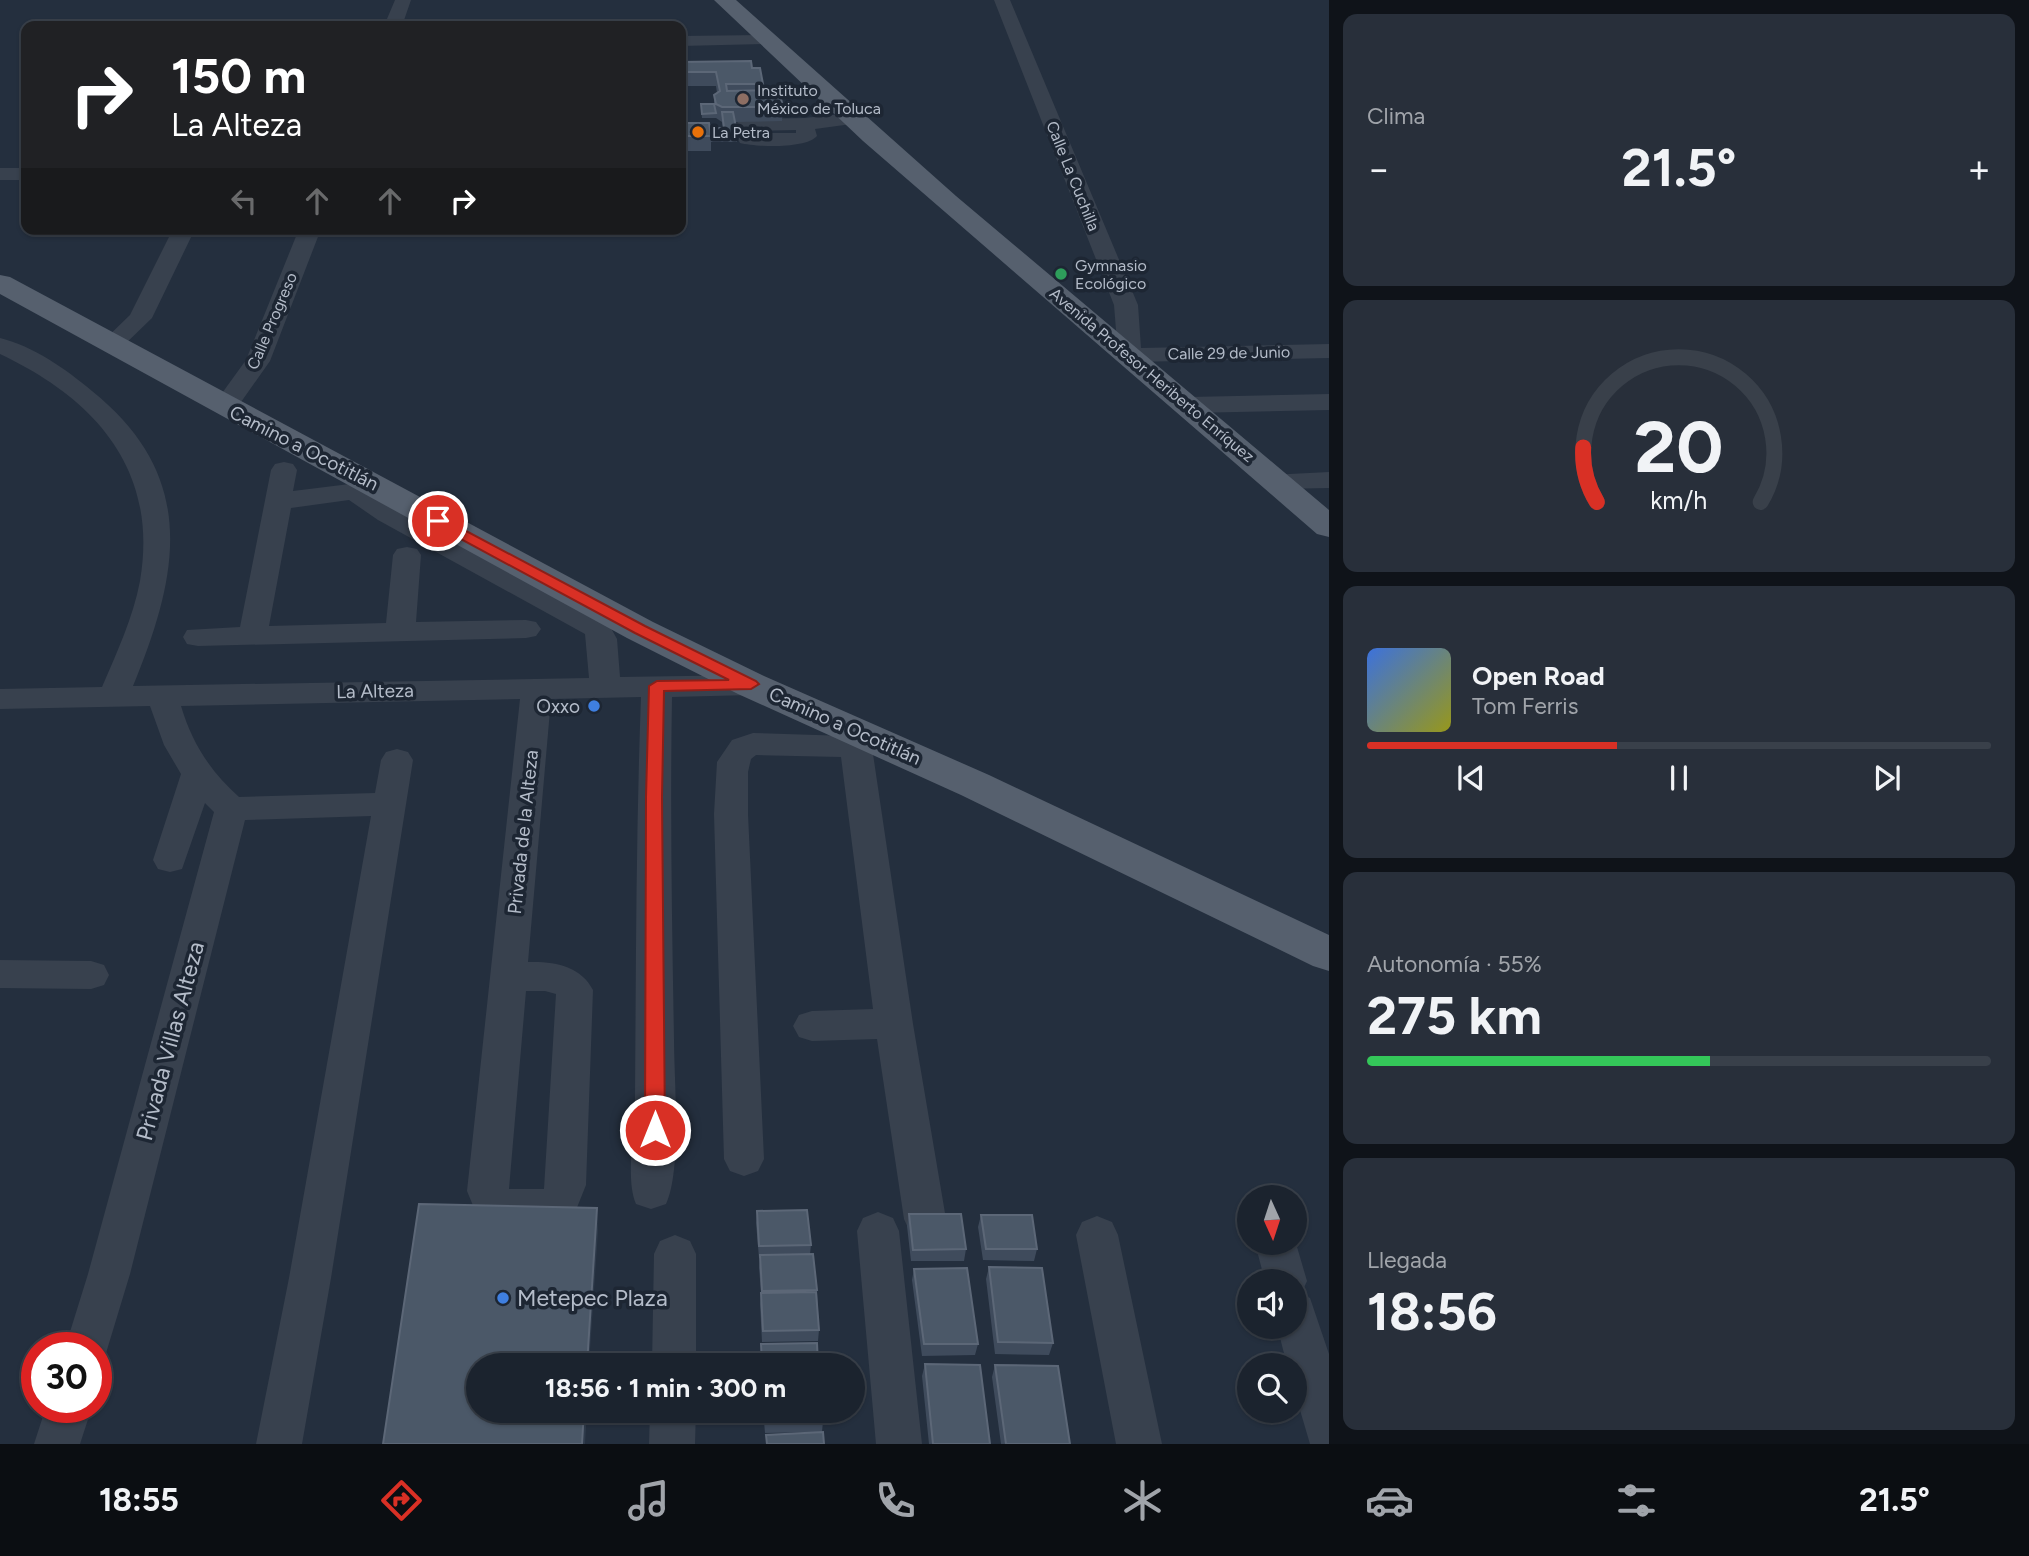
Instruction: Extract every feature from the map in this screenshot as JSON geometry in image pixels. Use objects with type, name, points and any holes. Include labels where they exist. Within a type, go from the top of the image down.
[{"type":"main road","name":"Avenida Profesor Heriberto Enríquez","points":[[724,0],[763,40],[852,119],[1329,527]]},
{"type":"main road","name":"Camino a Ocotitlán","points":[[0,283],[225,407],[368,490],[628,623],[860,740],[1329,954]]},
{"type":"street","points":[[395,21],[403,0]]},
{"type":"street","name":"Calle La Cuchilla","points":[[1002,0],[1126,305],[1130,355]]},
{"type":"street","points":[[686,41],[763,40]]},
{"type":"street","points":[[804,124],[852,119]]},
{"type":"street","points":[[0,174],[21,174]]},
{"type":"street","points":[[112,344],[140,318],[181,235]]},
{"type":"street","name":"Calle Progreso","points":[[225,407],[258,361],[308,235]]},
{"type":"street","points":[[0,345],[51,372],[82,395],[103,414],[135,452],[144,471],[156,528],[156,565],[148,604],[114,696]]},
{"type":"street","name":"Calle 29 de Junio","points":[[1130,355],[1329,351]]},
{"type":"street","points":[[1189,405],[1329,402]]},
{"type":"street","points":[[253,635],[284,470]]},
{"type":"street","points":[[1277,481],[1329,480]]},
{"type":"street","points":[[279,501],[368,490],[388,514],[597,628],[602,639],[605,687]]},
{"type":"street","points":[[400,632],[407,555]]},
{"type":"street","points":[[198,637],[526,629]]},
{"type":"street","name":"La Alteza","points":[[0,699],[751,684]]},
{"type":"street","points":[[651,1191],[655,1130],[654,797],[657,686]]},
{"type":"street","name":"Privada de la Alteza","points":[[509,977],[537,687]]},
{"type":"street","points":[[163,696],[178,743],[197,775],[231,809],[391,804]]},
{"type":"street","points":[[744,1159],[732,814],[733,760],[741,747],[753,744],[860,740],[894,1024],[925,1219]]},
{"type":"street","points":[[279,1444],[397,760]]},
{"type":"street","points":[[170,860],[197,775]]},
{"type":"street","name":"Privada Villas Alteza","points":[[92,1332],[231,809]]},
{"type":"street","points":[[0,974],[91,975]]},
{"type":"street","points":[[509,977],[558,978],[575,990],[566,1185],[559,1202],[545,1207],[494,1207],[488,1191],[509,977]]},
{"type":"street","points":[[812,1026],[894,1024]]},
{"type":"street","points":[[878,1231],[899,1444]]},
{"type":"street","points":[[1097,1235],[1139,1444]]},
{"type":"street","points":[[674,1353],[676,1254]]},
{"type":"street","points":[[1303,1339],[1329,1434]]},
{"type":"street","points":[[57,1444],[64,1423]]},
{"type":"street","points":[[672,1444],[673,1423]]},
{"type":"building","points":[[751,61],[752,68],[760,68],[763,84],[726,84],[727,91],[779,90],[783,107],[722,107],[716,104],[714,95],[720,91],[716,72],[686,72],[686,62]]},
{"type":"building","points":[[701,104],[714,104],[716,113],[702,114]]},
{"type":"building","points":[[722,112],[733,112],[737,132],[711,132],[710,128],[724,128]]},
{"type":"building","points":[[686,123],[709,123],[711,136],[686,136]]},
{"type":"building","name":"Metepec Plaza","points":[[419,1204],[597,1208],[588,1353],[466,1353],[466,1423],[583,1423],[582,1444],[383,1444]]},
{"type":"building","points":[[807,1210],[811,1245],[759,1246],[757,1211]]},
{"type":"building","points":[[909,1214],[961,1214],[966,1249],[913,1250]]},
{"type":"building","points":[[981,1215],[1032,1215],[1037,1249],[986,1249]]},
{"type":"building","points":[[813,1254],[817,1290],[762,1291],[760,1255]]},
{"type":"building","points":[[989,1267],[1042,1268],[1053,1343],[998,1342]]},
{"type":"building","points":[[967,1268],[978,1344],[924,1344],[914,1269]]},
{"type":"building","points":[[816,1292],[819,1330],[763,1331],[761,1293]]},
{"type":"building","points":[[817,1343],[817,1353],[761,1353],[761,1344]]},
{"type":"building","points":[[925,1364],[980,1365],[990,1444],[933,1444]]},
{"type":"building","points":[[995,1365],[1058,1366],[1070,1444],[1006,1444]]},
{"type":"building","points":[[823,1432],[824,1444],[767,1444],[766,1435]]},
{"type":"place","name":"Instituto México de Toluca","points":[[743,99]]},
{"type":"place","name":"La Petra","points":[[698,132]]},
{"type":"place","name":"Gymnasio Ecológico","points":[[1061,274]]},
{"type":"place","name":"Oxxo","points":[[594,706]]},
{"type":"place","name":"Metepec Plaza","points":[[503,1298]]},
{"type":"route","points":[[438,521],[640,630],[751,684],[657,686],[654,797],[655,1130]]}]
